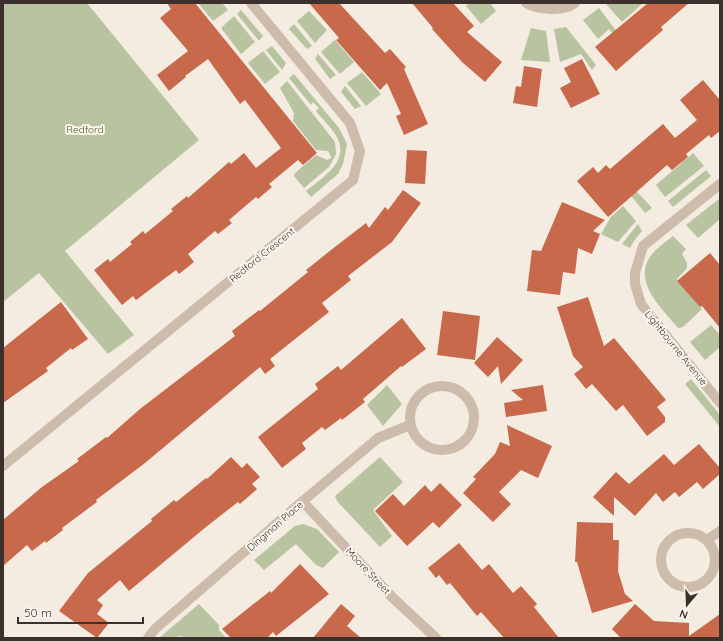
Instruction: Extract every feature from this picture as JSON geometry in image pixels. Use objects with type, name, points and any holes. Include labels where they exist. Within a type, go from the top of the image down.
[{"type":"street","name":"Redford Crescent","points":[[3,466],[353,180],[360,151],[350,123],[251,3]]},
{"type":"street","points":[[526,3],[531,6],[547,8],[570,7],[575,3]]},
{"type":"street","name":"Lightbourne Avenue","points":[[720,184],[643,246],[635,270],[634,284],[641,304],[720,403]]},
{"type":"street","points":[[440,386],[452,388],[462,394],[468,400],[473,411],[472,428],[468,438],[455,448],[432,449],[422,444],[414,435],[410,425],[411,410],[416,400],[429,389],[440,386]]},
{"type":"street","name":"Dingman Place","points":[[148,638],[155,629],[378,438],[410,425]]},
{"type":"street","name":"Moore Street","points":[[303,502],[393,598],[436,638]]},
{"type":"street","points":[[707,540],[720,530]]},
{"type":"street","points":[[683,532],[693,533],[707,540],[713,550],[715,565],[710,576],[703,583],[688,587],[679,586],[667,578],[661,566],[661,553],[664,545],[670,538],[683,532]]},
{"type":"green space","name":"Redford","points":[[3,3],[87,3],[199,140],[65,251],[134,335],[108,354],[39,273],[3,302]]},
{"type":"green space","points":[[198,3],[222,3],[228,10],[213,21]]},
{"type":"green space","points":[[469,3],[490,3],[496,11],[481,24],[466,6]]},
{"type":"green space","points":[[607,3],[643,3],[622,22],[606,4]]},
{"type":"green space","points":[[599,8],[623,40],[621,43],[609,29],[598,39],[583,20]]},
{"type":"green space","points":[[241,10],[263,36],[259,41],[237,14]]},
{"type":"green space","points":[[309,11],[327,30],[315,43],[297,21]]},
{"type":"green space","points":[[234,16],[255,42],[241,54],[221,28]]},
{"type":"green space","points":[[294,24],[312,46],[307,49],[289,29]]},
{"type":"green space","points":[[566,27],[596,65],[592,70],[581,54],[560,62],[554,29]]},
{"type":"green space","points":[[531,28],[546,31],[550,62],[521,60]]},
{"type":"green space","points":[[335,40],[354,62],[340,74],[321,52]]},
{"type":"green space","points":[[272,46],[286,63],[282,70],[266,50]]},
{"type":"green space","points":[[263,51],[280,72],[265,84],[248,63]]},
{"type":"green space","points":[[318,54],[336,75],[330,79],[315,59]]},
{"type":"green space","points":[[362,72],[381,94],[366,106],[347,83]]},
{"type":"green space","points":[[294,74],[339,128],[347,144],[343,164],[338,174],[311,197],[306,191],[332,169],[340,155],[340,147],[336,135],[316,111],[319,108],[313,102],[311,105],[289,78]]},
{"type":"green space","points":[[287,81],[335,142],[336,154],[329,167],[304,188],[294,176],[295,173],[316,155],[327,160],[331,158],[331,156],[328,151],[316,150],[293,121],[294,113],[280,88]]},
{"type":"green space","points":[[345,86],[361,106],[355,109],[341,92]]},
{"type":"green space","points":[[693,153],[704,166],[665,197],[656,185]]},
{"type":"green space","points":[[706,170],[711,176],[673,207],[668,201]]},
{"type":"green space","points":[[627,181],[652,208],[645,213],[623,186]]},
{"type":"green space","points":[[720,198],[720,219],[698,238],[686,225]]},
{"type":"green space","points":[[623,206],[636,221],[618,242],[601,234],[611,217]]},
{"type":"green space","points":[[638,224],[642,231],[630,248],[622,244]]},
{"type":"green space","points":[[673,236],[686,249],[682,254],[687,263],[687,268],[677,279],[702,309],[683,327],[678,328],[651,293],[645,274],[646,264],[652,254]]},
{"type":"green space","points":[[711,325],[720,335],[720,347],[705,360],[690,342]]},
{"type":"green space","points":[[691,379],[720,415],[720,427],[685,384]]},
{"type":"green space","points":[[387,385],[402,404],[383,426],[367,405]]},
{"type":"green space","points":[[380,457],[403,482],[373,510],[392,536],[380,547],[337,501],[335,496]]},
{"type":"green space","points":[[303,524],[317,529],[339,552],[323,568],[316,565],[296,544],[264,570],[254,560],[295,526]]},
{"type":"green space","points":[[199,604],[219,625],[219,630],[226,638],[192,638],[178,636],[177,638],[159,638]]},
{"type":"building","points":[[167,3],[195,3],[317,153],[303,165],[298,160],[269,184],[272,187],[258,199],[256,197],[229,220],[232,223],[218,234],[215,231],[188,254],[194,262],[179,274],[176,270],[136,300],[133,296],[122,305],[94,270],[108,259],[110,262],[132,244],[130,242],[143,231],[145,234],[173,211],[171,209],[187,196],[188,198],[229,162],[231,164],[244,153],[256,168],[281,148],[245,100],[240,104],[208,59],[185,76],[186,77],[169,91],[157,75],[188,51],[160,18],[171,9]]},
{"type":"building","points":[[309,3],[339,3],[385,53],[390,49],[406,67],[404,69],[428,124],[404,135],[396,116],[401,114],[387,83],[380,90],[336,40],[339,38]]},
{"type":"building","points":[[412,3],[453,3],[474,26],[467,32],[502,62],[485,82],[462,62],[432,29],[433,28]]},
{"type":"building","points":[[648,3],[689,3],[661,27],[663,30],[616,71],[595,47]]},
{"type":"building","points":[[582,59],[600,94],[571,108],[560,88],[571,82],[564,68]]},
{"type":"building","points":[[524,66],[542,69],[537,107],[513,103],[516,86],[521,87]]},
{"type":"building","points":[[703,80],[720,100],[720,131],[711,138],[709,135],[686,154],[688,157],[672,170],[667,165],[608,217],[577,181],[593,167],[598,173],[606,165],[610,169],[663,124],[675,138],[697,120],[680,100]]},
{"type":"building","points":[[407,150],[427,151],[425,184],[405,183]]},
{"type":"building","points":[[403,190],[421,203],[392,242],[348,276],[351,280],[322,303],[329,312],[270,359],[275,366],[265,374],[260,367],[145,463],[62,528],[63,530],[46,543],[45,541],[32,551],[27,545],[3,566],[3,520],[42,487],[79,461],[77,459],[106,437],[107,438],[140,409],[235,336],[232,331],[259,310],[260,311],[308,272],[306,270],[331,250],[366,223],[369,228],[385,207],[388,210]]},
{"type":"building","points":[[562,202],[605,220],[593,231],[600,234],[592,254],[578,248],[575,274],[563,272],[560,295],[527,291],[532,250],[541,251]]},
{"type":"building","points":[[710,253],[720,265],[720,328],[702,306],[700,307],[677,281]]},
{"type":"building","points":[[588,297],[604,346],[614,338],[666,400],[657,407],[665,417],[665,422],[647,436],[623,405],[616,411],[592,384],[586,389],[574,374],[583,367],[573,356],[557,307]]},
{"type":"building","points":[[61,302],[88,339],[72,350],[71,348],[46,368],[48,371],[3,403],[3,348]]},
{"type":"building","points":[[443,311],[480,316],[475,360],[437,355]]},
{"type":"building","points":[[402,318],[426,349],[402,367],[401,366],[363,399],[365,402],[342,420],[341,418],[325,430],[322,427],[302,443],[306,449],[282,468],[258,437],[318,389],[315,384],[338,366],[341,370]]},
{"type":"building","points":[[497,337],[523,360],[501,384],[498,366],[488,377],[474,363]]},
{"type":"building","points":[[543,385],[547,411],[506,417],[504,403],[523,400],[511,390]]},
{"type":"building","points":[[507,425],[552,446],[538,478],[521,470],[499,492],[511,504],[493,522],[463,493],[476,479],[473,477],[495,454],[500,442],[510,446]]},
{"type":"building","points":[[699,444],[720,468],[720,474],[703,489],[697,482],[679,497],[675,492],[663,502],[656,493],[635,516],[614,497],[614,516],[593,497],[616,472],[629,484],[664,454],[674,465]]},
{"type":"building","points":[[231,457],[242,468],[247,463],[260,477],[252,484],[257,489],[240,504],[238,502],[206,527],[129,591],[120,580],[97,600],[103,605],[97,614],[109,623],[97,638],[59,611],[88,573],[152,521],[151,519],[174,500],[176,502],[206,478],[207,479]]},
{"type":"building","points":[[440,483],[462,505],[439,528],[433,522],[407,546],[375,511],[393,494],[404,506],[425,485],[431,492]]},
{"type":"building","points":[[577,522],[613,523],[613,540],[619,540],[618,571],[625,594],[633,601],[592,613],[577,562],[575,562]]},
{"type":"building","points":[[459,543],[482,570],[489,564],[513,593],[521,586],[537,604],[534,607],[559,638],[504,638],[481,612],[477,616],[450,583],[447,585],[439,575],[436,578],[428,568]]},
{"type":"building","points":[[300,564],[329,594],[276,636],[273,632],[267,638],[231,638],[222,629],[270,591],[271,593]]},
{"type":"building","points":[[341,604],[355,616],[347,626],[361,638],[313,638]]},
{"type":"building","points":[[635,604],[654,621],[689,623],[689,636],[720,614],[720,638],[621,638],[612,629]]}]
